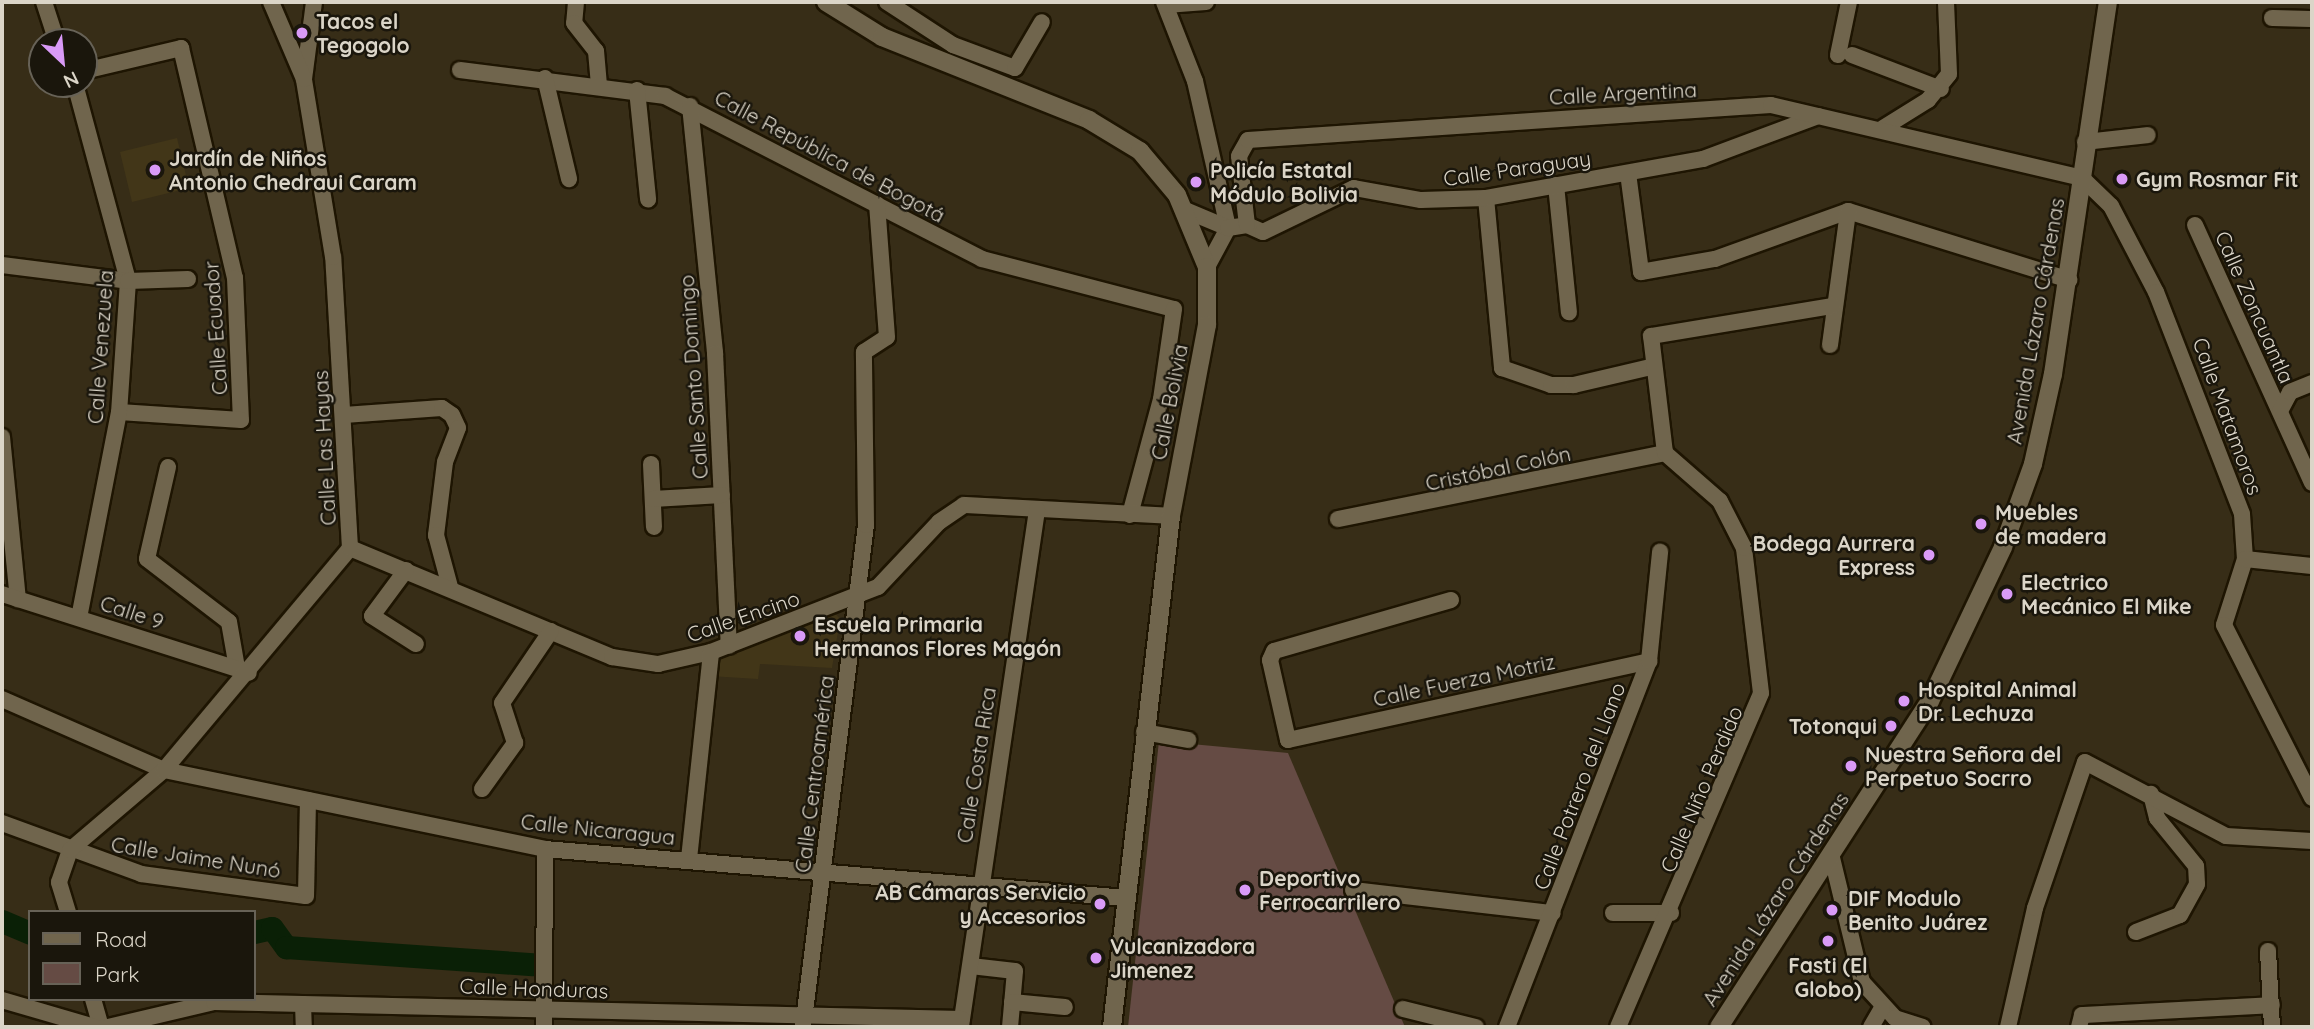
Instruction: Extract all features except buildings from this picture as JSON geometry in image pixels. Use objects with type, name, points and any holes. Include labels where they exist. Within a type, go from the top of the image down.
[{"type":"main road","name":"Calle Bolivia","points":[[826,2],[945,66],[1116,135],[1162,174],[1185,211],[1207,267],[1207,325],[1171,516],[1112,1027]]},
{"type":"main road","name":"Avenida Lázaro Cárdenas","points":[[1718,1027],[1832,858],[1930,701],[2003,547],[2033,464],[2069,280],[2085,142],[2108,2]]},
{"type":"street","points":[[44,2],[52,28]]},
{"type":"street","name":"Calle Las Hayas","points":[[70,850],[164,770],[243,670],[350,548],[333,257],[304,79],[271,2]]},
{"type":"street","points":[[304,79],[314,2]]},
{"type":"street","points":[[576,2],[574,23],[596,51],[599,83]]},
{"type":"street","points":[[887,2],[953,45],[1015,68],[1042,22]]},
{"type":"street","points":[[1206,2],[1165,3],[1195,81],[1228,228],[1207,267]]},
{"type":"street","points":[[1849,2],[1845,55],[1941,89]]},
{"type":"street","points":[[1883,128],[1941,89],[1950,57],[1945,2]]},
{"type":"street","points":[[2272,18],[2312,19]]},
{"type":"street","points":[[945,66],[953,45]]},
{"type":"street","name":"Calle Ecuador","points":[[98,68],[181,48],[235,278],[241,420],[119,412]]},
{"type":"street","name":"Calle República de Bogotá","points":[[460,70],[599,83],[637,90],[690,106],[1008,270],[1174,309],[1161,399],[1130,515]]},
{"type":"street","points":[[545,78],[569,179]]},
{"type":"street","points":[[637,90],[648,200]]},
{"type":"street","name":"Calle Venezuela","points":[[79,98],[116,218],[128,281],[119,412],[79,617]]},
{"type":"street","name":"Calle Argentina","points":[[1247,225],[1239,156],[1248,140],[1771,105],[1883,128],[2082,178]]},
{"type":"street","name":"Calle Santo Domingo","points":[[690,106],[715,353],[729,646]]},
{"type":"street","name":"Calle Paraguay","points":[[1228,228],[1247,225],[1278,229],[1354,188],[1431,201],[1486,198],[1703,159],[1818,116]]},
{"type":"street","points":[[2085,142],[2148,135]]},
{"type":"street","points":[[1628,173],[1641,272],[1715,259],[1848,211],[2069,280]]},
{"type":"street","name":"Calle Matamoros","points":[[2082,178],[2111,206],[2172,327],[2242,514],[2245,559],[2226,604],[2224,625],[2312,797]]},
{"type":"street","points":[[1556,185],[1569,312]]},
{"type":"street","points":[[1486,198],[1502,368],[1551,384],[1574,385],[1651,367]]},
{"type":"street","name":"Calle Centroamérica","points":[[803,1023],[824,870],[869,467],[864,352],[887,337],[877,204]]},
{"type":"street","points":[[1185,211],[1228,228]]},
{"type":"street","points":[[1830,345],[1833,306],[1848,211]]},
{"type":"street","name":"Calle Zoncuantla","points":[[2195,225],[2312,483]]},
{"type":"street","points":[[2,265],[128,281],[188,279]]},
{"type":"street","points":[[1665,453],[1651,367],[1651,336],[1833,306]]},
{"type":"street","points":[[2280,411],[2290,392],[2312,383]]},
{"type":"street","points":[[344,415],[442,408],[452,415],[458,428],[445,461],[436,535],[450,587]]},
{"type":"street","points":[[2,437],[18,599]]},
{"type":"street","name":"Cristóbal Colón","points":[[1338,519],[1665,453]]},
{"type":"street","name":"Calle Niño Perdido","points":[[1618,1027],[1671,913],[1761,693],[1751,578],[1734,523],[1720,501],[1665,453]]},
{"type":"street","points":[[651,464],[654,527]]},
{"type":"street","points":[[168,467],[148,559],[229,622],[243,670]]},
{"type":"street","points":[[653,499],[722,495]]},
{"type":"street","name":"Calle Encino","points":[[350,548],[634,663],[711,652],[855,599],[891,577],[939,522],[964,505],[983,501],[1037,510],[1171,516]]},
{"type":"street","name":"Calle Costa Rica","points":[[962,1023],[971,966],[978,883],[1037,510]]},
{"type":"street","name":"Calle Potrero del Llano","points":[[1507,1027],[1649,662],[1660,552]]},
{"type":"street","points":[[2245,559],[2312,566]]},
{"type":"street","points":[[406,570],[372,616],[416,644]]},
{"type":"street","name":"Calle 9","points":[[2,594],[243,670]]},
{"type":"street","name":"Calle Fuerza Motriz","points":[[1451,600],[1274,651],[1270,660],[1287,740],[1649,662]]},
{"type":"street","points":[[482,789],[515,743],[502,703],[551,631]]},
{"type":"street","points":[[689,859],[711,652]]},
{"type":"street","name":"Calle Nicaragua","points":[[2,699],[164,770],[545,849],[824,870],[1126,898]]},
{"type":"street","points":[[1144,732],[1188,740]]},
{"type":"street","points":[[2008,1027],[2035,908],[2085,762],[2151,794],[2226,836],[2312,841]]},
{"type":"street","points":[[2136,932],[2180,915],[2197,884],[2196,866],[2157,818],[2151,794]]},
{"type":"street","name":"Calle Jaime Nunó","points":[[2,822],[70,850],[141,874],[306,896],[308,800]]},
{"type":"street","points":[[544,1027],[545,849]]},
{"type":"street","points":[[67,910],[59,882],[70,850]]},
{"type":"street","points":[[1832,858],[1862,982],[1882,1008],[1923,1027]]},
{"type":"street","points":[[1353,890],[1552,912]]},
{"type":"street","points":[[1613,913],[1671,913]]},
{"type":"street","points":[[2268,951],[2273,1027]]},
{"type":"street","points":[[971,966],[1015,971],[1010,1027]]},
{"type":"street","points":[[2,1000],[95,1027]]},
{"type":"street","points":[[94,1001],[101,1027]]},
{"type":"street","name":"Calle Honduras","points":[[108,1027],[214,1002],[543,1009],[803,1023],[962,1023]]},
{"type":"street","points":[[1012,1002],[1065,1007]]},
{"type":"street","points":[[303,1004],[304,1027]]},
{"type":"street","points":[[2081,1021],[2272,1005]]},
{"type":"street","points":[[1871,1027],[1882,1008]]},
{"type":"street","points":[[1403,1009],[1476,1027]]},
{"type":"shaded area","name":"Jardín de Niños Antonio Chedraui Caram","points":[[177,138],[189,188],[132,202],[120,152]]},
{"type":"shaded area","name":"Escuela Primaria Hermanos Flores Magón","points":[[834,612],[840,619],[832,668],[760,664],[758,679],[710,676],[714,653]]},
{"type":"green space","name":"Deportivo Ferrocarrilero","points":[[1159,741],[1288,753],[1405,1027],[1128,1027]]},
{"type":"waterway","points":[[2,921],[28,932]]},
{"type":"waterway","points":[[256,932],[272,928],[286,947],[532,964]]},
{"type":"place","name":"Tacos el Tegogolo","points":[[302,33]]},
{"type":"place","name":"Jardín de Niños Antonio Chedraui Caram","points":[[155,170]]},
{"type":"place","name":"Gym Rosmar Fit","points":[[2122,179]]},
{"type":"place","name":"Policía Estatal Módulo Bolivia","points":[[1196,182]]},
{"type":"place","name":"Muebles de madera","points":[[1981,524]]},
{"type":"place","name":"Bodega Aurrera Express","points":[[1929,555]]},
{"type":"place","name":"Electrico Mecánico El Mike","points":[[2007,594]]},
{"type":"place","name":"Escuela Primaria Hermanos Flores Magón","points":[[800,636]]},
{"type":"place","name":"Hospital Animal Dr. Lechuza","points":[[1904,701]]},
{"type":"place","name":"Totonqui","points":[[1891,726]]},
{"type":"place","name":"Nuestra Señora del Perpetuo Socrro","points":[[1851,766]]},
{"type":"place","name":"Deportivo Ferrocarrilero","points":[[1245,890]]},
{"type":"place","name":"AB Cámaras Servicio y Accesorios","points":[[1100,904]]},
{"type":"place","name":"DIF Modulo Benito Juárez","points":[[1832,910]]},
{"type":"place","name":"Fasti (El Globo)","points":[[1828,941]]},
{"type":"place","name":"Vulcanizadora Jimenez","points":[[1096,958]]}]
